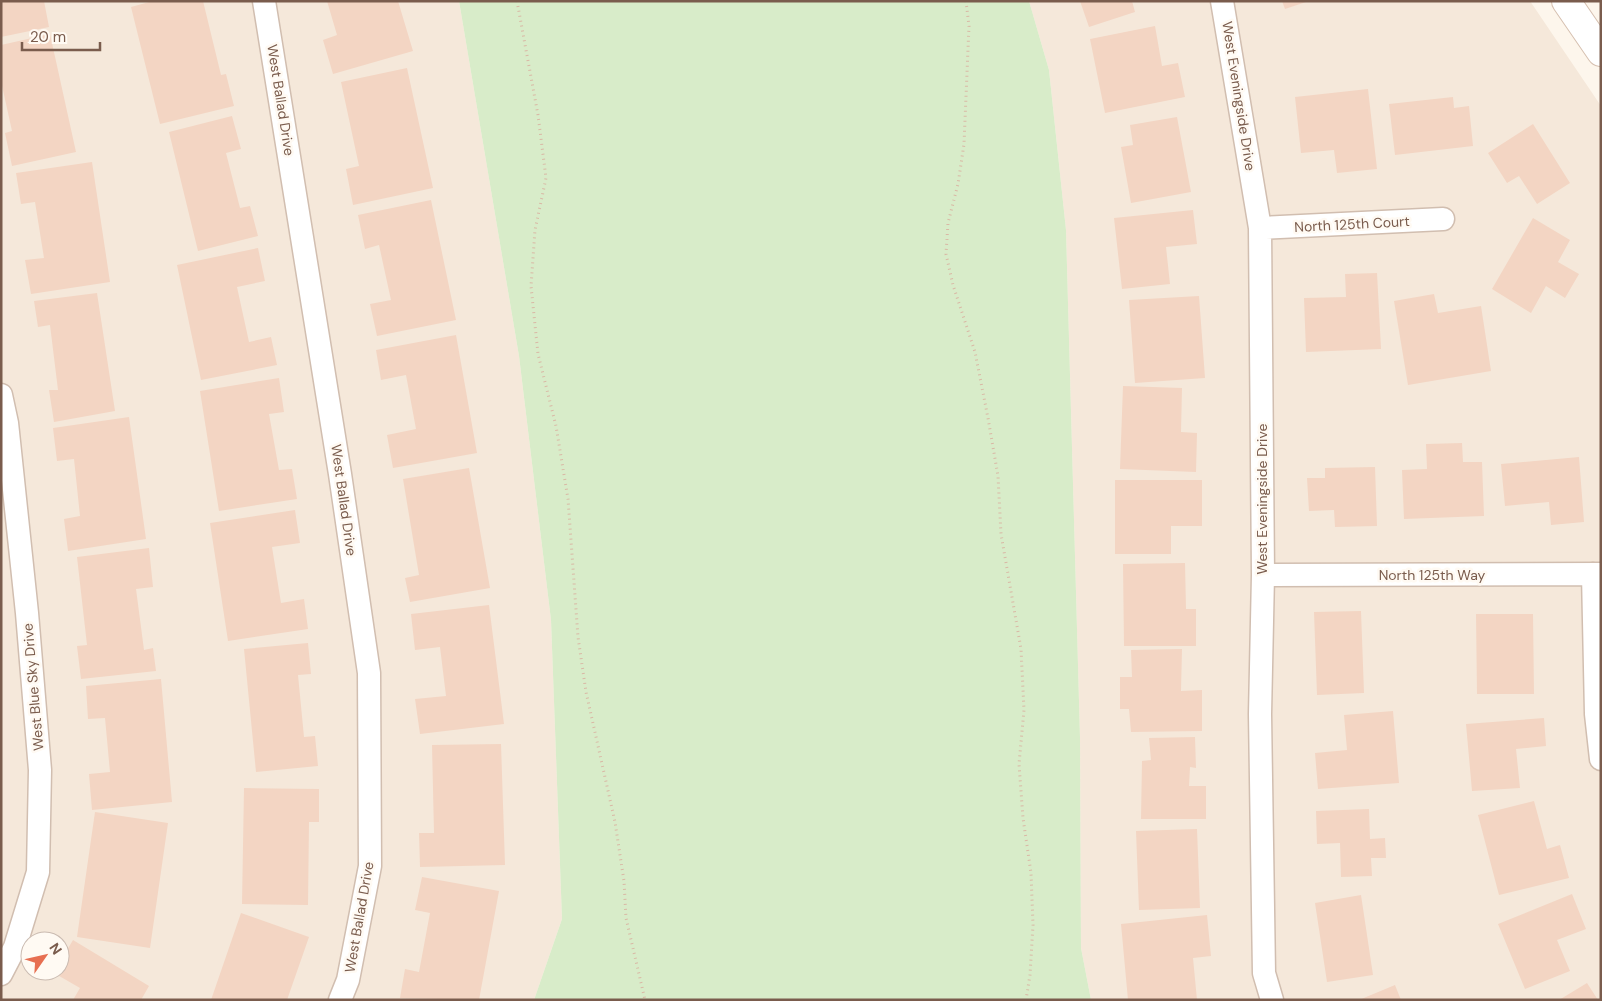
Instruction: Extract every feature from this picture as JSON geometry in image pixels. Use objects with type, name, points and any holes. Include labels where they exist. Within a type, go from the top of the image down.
[{"type":"street","name":"West Ballad Drive","points":[[264,1],[336,444],[368,673],[370,866],[348,980],[340,1000]]},
{"type":"street","name":"West Eveningside Drive","points":[[1222,1],[1260,228],[1262,575],[1260,714],[1264,973],[1272,1000]]},
{"type":"street","points":[[1566,1],[1601,52]]},
{"type":"street","name":"North 125th Court","points":[[1260,228],[1443,219]]},
{"type":"street","name":"West Blue Sky Drive","points":[[1,395],[6,423],[27,613],[40,770],[38,872],[15,947],[1,974]]},
{"type":"street","points":[[1597,574],[1596,714],[1601,759]]},
{"type":"street","name":"North 125th Way","points":[[1262,575],[1597,574]]},
{"type":"path","points":[[516,1],[538,114],[546,178],[535,230],[532,286],[538,354],[556,426],[568,499],[578,637],[586,692],[615,822],[624,881],[626,918],[645,1000]]},
{"type":"path","points":[[966,1],[969,26],[964,144],[958,184],[948,223],[946,254],[952,285],[975,352],[988,418],[998,476],[1001,534],[1021,649],[1024,710],[1019,764],[1023,818],[1031,873],[1033,925],[1030,975],[1026,1000]]},
{"type":"shaded area","points":[[1,1],[459,1],[519,356],[551,620],[562,919],[534,1000],[1,1000]]},
{"type":"shaded area","points":[[1029,1],[1530,1],[1601,106],[1601,1000],[1091,1000],[1081,948],[1080,737],[1066,230],[1049,70]]},
{"type":"green space","points":[[459,1],[1029,1],[1049,70],[1066,230],[1080,737],[1081,948],[1091,1000],[534,1000],[562,919],[551,620],[519,356]]},
{"type":"building","points":[[1,1],[44,1],[49,27],[1,37]]},
{"type":"building","points":[[153,1],[203,1],[221,75],[226,74],[234,106],[160,124],[131,7]]},
{"type":"building","points":[[327,1],[398,1],[413,51],[333,74],[323,40],[337,35]]},
{"type":"building","points":[[1080,1],[1132,1],[1135,12],[1089,27]]},
{"type":"building","points":[[1282,1],[1306,1],[1306,2],[1285,9]]},
{"type":"building","points":[[1155,26],[1162,66],[1178,63],[1185,97],[1105,113],[1090,39]]},
{"type":"building","points":[[50,34],[76,152],[12,166],[5,133],[12,131],[1,81],[1,45]]},
{"type":"building","points":[[407,68],[433,188],[353,205],[346,169],[359,166],[341,82]]},
{"type":"building","points":[[1368,89],[1377,169],[1337,173],[1334,150],[1301,153],[1295,97]]},
{"type":"building","points":[[1453,97],[1454,108],[1469,106],[1473,146],[1395,155],[1389,104]]},
{"type":"building","points":[[232,116],[241,149],[226,153],[240,208],[250,206],[258,236],[198,251],[169,132]]},
{"type":"building","points":[[1177,117],[1191,192],[1131,203],[1121,147],[1133,145],[1130,125]]},
{"type":"building","points":[[1533,124],[1570,183],[1537,204],[1519,176],[1507,183],[1488,153]]},
{"type":"building","points":[[92,162],[110,282],[31,294],[25,260],[44,258],[35,202],[21,204],[16,173]]},
{"type":"building","points":[[431,200],[456,320],[377,336],[370,304],[391,300],[379,245],[365,249],[358,215]]},
{"type":"building","points":[[1193,210],[1197,244],[1166,247],[1170,284],[1122,289],[1114,218]]},
{"type":"building","points":[[1533,218],[1570,240],[1558,262],[1579,274],[1565,298],[1546,286],[1531,313],[1492,289]]},
{"type":"building","points":[[258,248],[265,281],[237,287],[249,342],[271,337],[277,365],[201,380],[177,265]]},
{"type":"building","points":[[1377,273],[1381,349],[1306,352],[1304,298],[1346,297],[1345,274]]},
{"type":"building","points":[[97,293],[115,411],[54,422],[49,390],[58,390],[50,325],[38,327],[34,301]]},
{"type":"building","points":[[1434,294],[1438,313],[1481,306],[1491,371],[1408,385],[1394,301]]},
{"type":"building","points":[[1199,296],[1205,378],[1135,383],[1129,300]]},
{"type":"building","points":[[456,335],[477,453],[393,468],[387,435],[416,429],[406,375],[381,380],[376,350]]},
{"type":"building","points":[[279,378],[284,412],[269,414],[279,470],[292,469],[297,499],[219,511],[200,391]]},
{"type":"building","points":[[1123,386],[1182,388],[1181,432],[1197,433],[1196,472],[1120,469]]},
{"type":"building","points":[[129,417],[146,539],[68,551],[64,519],[80,516],[74,459],[57,461],[53,428]]},
{"type":"building","points":[[1462,443],[1463,462],[1482,462],[1484,516],[1404,519],[1402,470],[1427,469],[1426,444]]},
{"type":"building","points":[[1579,457],[1584,522],[1551,525],[1549,502],[1505,506],[1501,464]]},
{"type":"building","points":[[1375,467],[1377,526],[1335,527],[1334,510],[1309,511],[1307,478],[1325,478],[1325,468]]},
{"type":"building","points":[[469,468],[490,588],[410,602],[405,578],[419,575],[403,479]]},
{"type":"building","points":[[1115,480],[1202,480],[1202,526],[1171,526],[1171,554],[1115,554]]},
{"type":"building","points":[[295,510],[300,543],[272,547],[281,603],[304,599],[308,629],[228,641],[210,523]]},
{"type":"building","points":[[149,548],[153,587],[136,589],[144,650],[153,648],[156,671],[81,679],[77,646],[87,645],[77,557]]},
{"type":"building","points":[[1185,563],[1186,609],[1196,609],[1196,646],[1124,646],[1123,564]]},
{"type":"building","points":[[489,605],[504,724],[420,734],[415,699],[446,696],[440,647],[415,650],[411,614]]},
{"type":"building","points":[[1361,611],[1364,693],[1317,695],[1314,612]]},
{"type":"building","points":[[1476,614],[1533,614],[1534,694],[1477,694]]},
{"type":"building","points":[[308,643],[311,674],[298,675],[304,737],[315,736],[318,766],[256,772],[244,649]]},
{"type":"building","points":[[1182,649],[1181,691],[1202,690],[1202,731],[1131,732],[1129,709],[1120,709],[1120,677],[1132,677],[1131,650]]},
{"type":"building","points":[[161,679],[172,802],[92,810],[89,774],[110,772],[105,718],[88,719],[86,686]]},
{"type":"building","points":[[1393,711],[1399,783],[1318,789],[1315,753],[1347,750],[1344,715]]},
{"type":"building","points":[[1544,718],[1546,746],[1516,749],[1520,788],[1472,791],[1466,724]]},
{"type":"building","points":[[1195,737],[1196,768],[1190,767],[1189,786],[1206,786],[1206,819],[1141,819],[1142,761],[1151,760],[1149,738]]},
{"type":"building","points":[[501,744],[505,865],[420,867],[419,833],[434,833],[432,745]]},
{"type":"building","points":[[244,788],[319,789],[319,822],[309,822],[308,905],[242,904]]},
{"type":"building","points":[[1534,801],[1547,849],[1560,845],[1569,878],[1499,895],[1478,815]]},
{"type":"building","points":[[1369,809],[1370,839],[1385,838],[1386,858],[1371,858],[1372,876],[1341,877],[1340,843],[1317,844],[1316,811]]},
{"type":"building","points":[[95,812],[168,823],[150,948],[77,937]]},
{"type":"building","points":[[1197,829],[1200,908],[1139,910],[1136,831]]},
{"type":"building","points":[[422,877],[499,891],[479,1000],[400,998],[405,969],[419,972],[430,913],[415,910]]},
{"type":"building","points":[[1572,894],[1586,929],[1557,940],[1570,971],[1525,989],[1498,924]]},
{"type":"building","points":[[1361,895],[1373,975],[1327,982],[1315,903]]},
{"type":"building","points":[[241,913],[309,937],[287,1000],[211,1000]]},
{"type":"building","points":[[1207,915],[1211,956],[1193,958],[1197,1000],[1128,1000],[1121,924]]},
{"type":"building","points":[[73,940],[149,986],[141,1000],[73,1000],[80,988],[68,981],[70,981],[70,945]]},
{"type":"building","points":[[1587,983],[1598,1000],[1559,1000]]},
{"type":"building","points":[[1395,985],[1401,1000],[1359,1000]]}]
